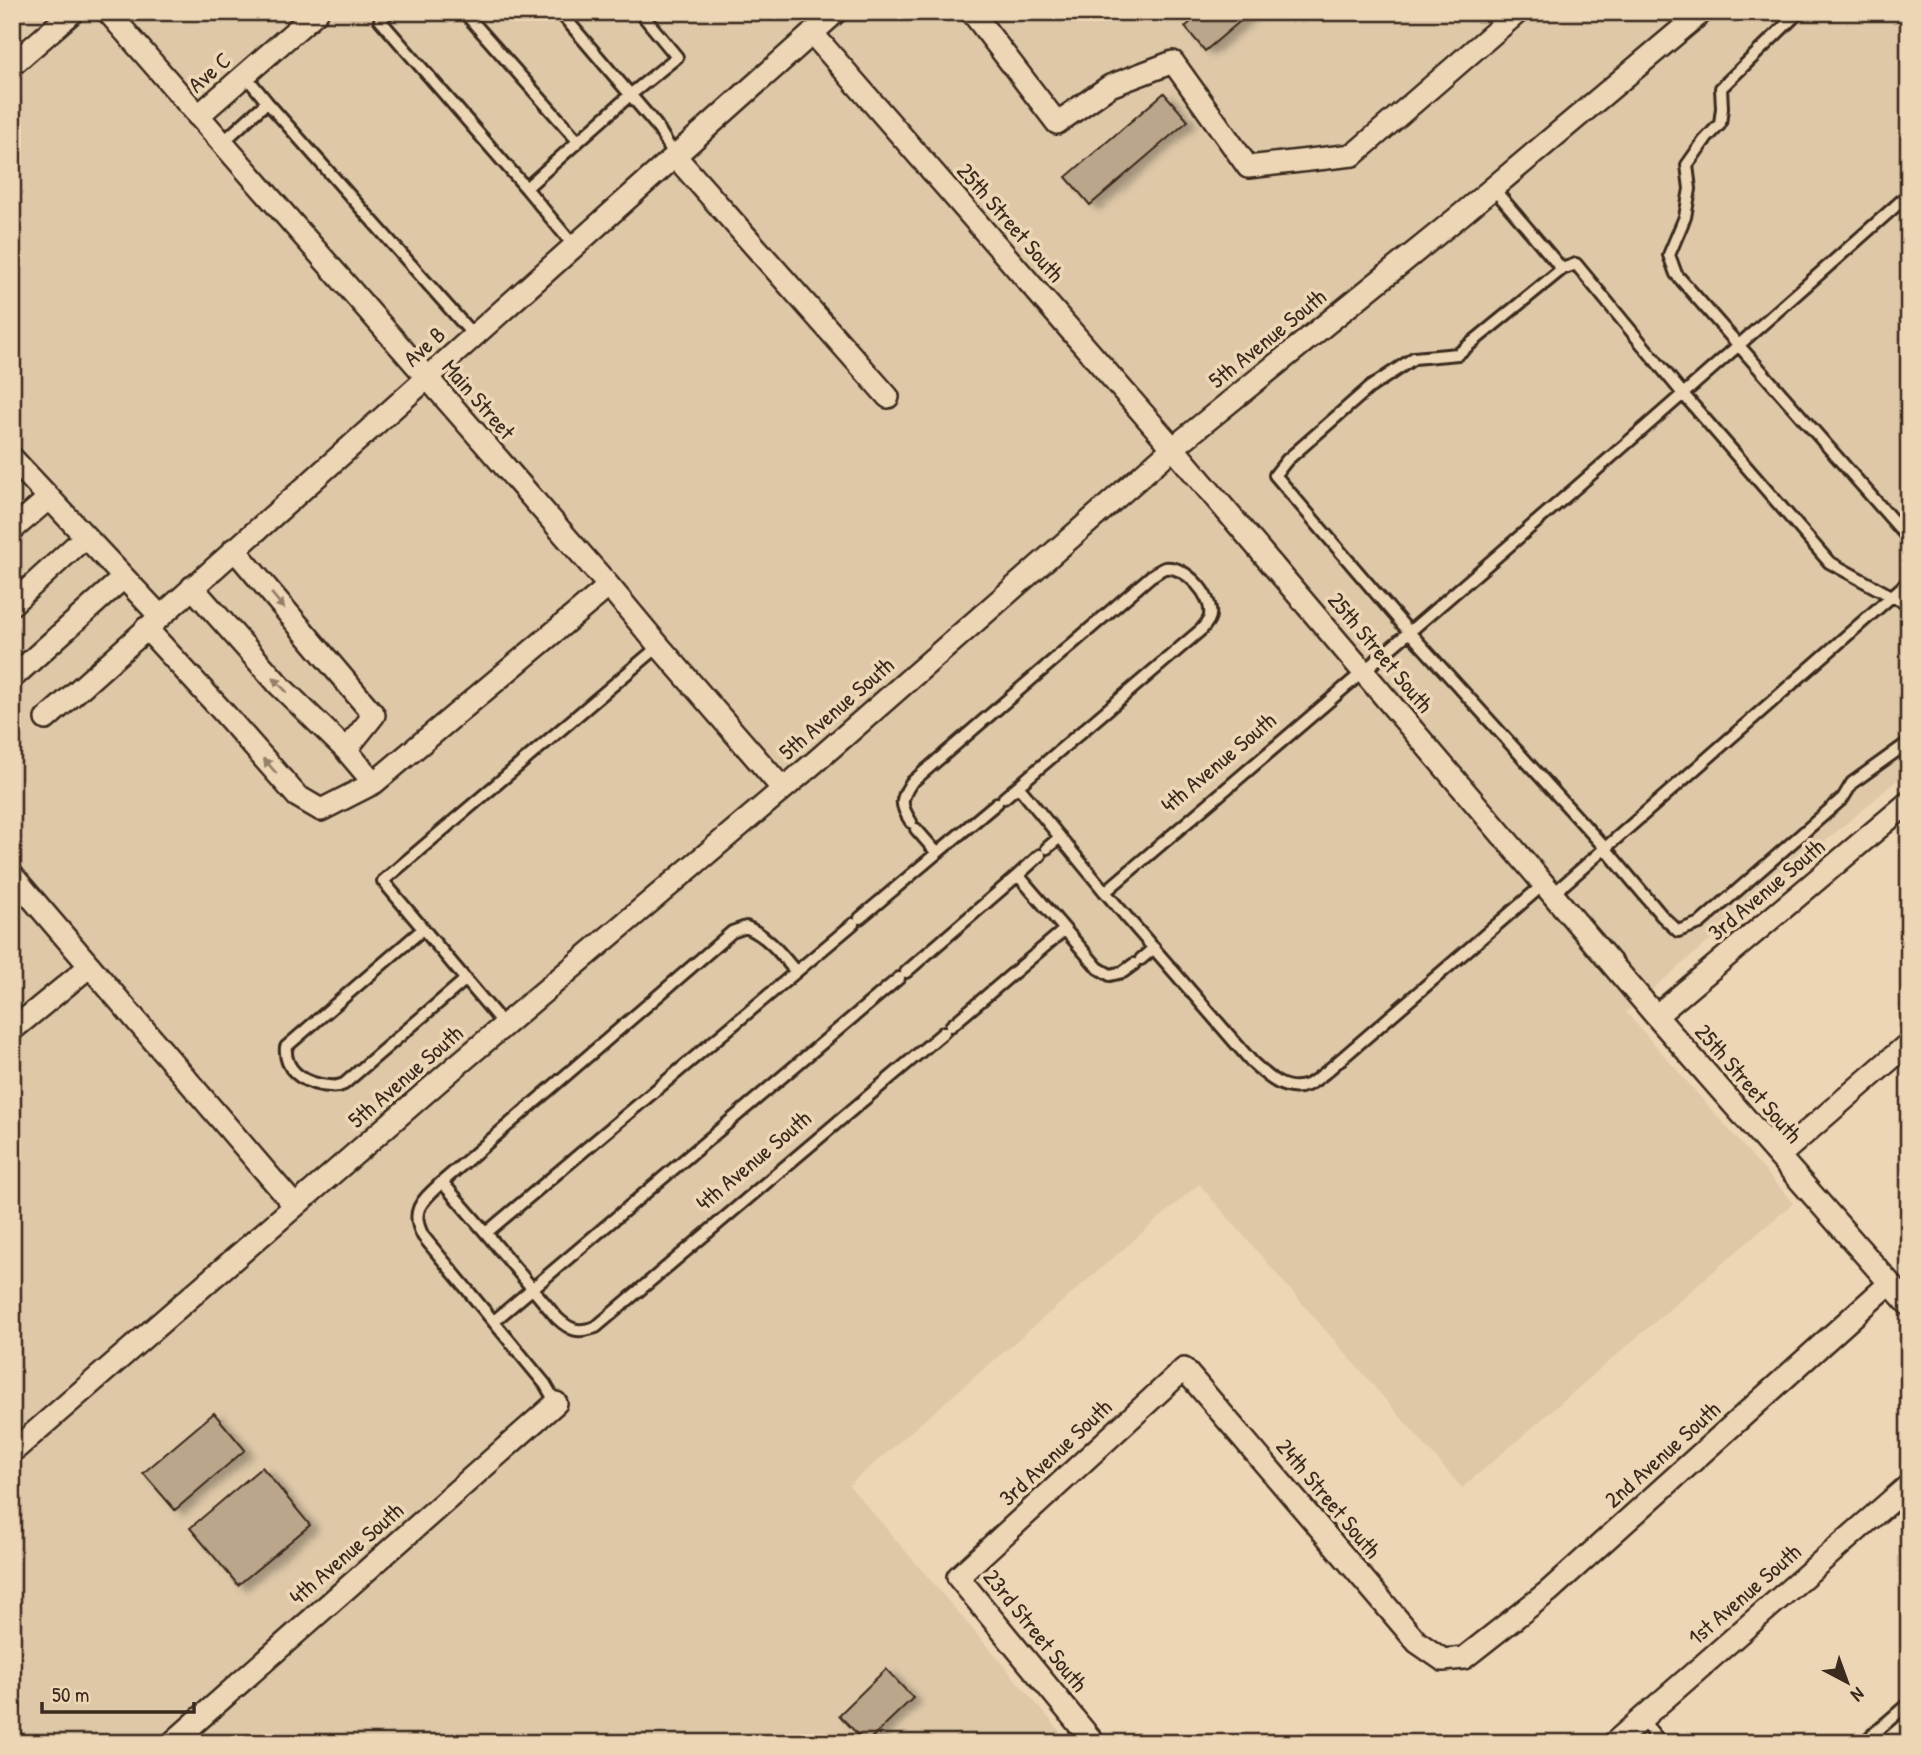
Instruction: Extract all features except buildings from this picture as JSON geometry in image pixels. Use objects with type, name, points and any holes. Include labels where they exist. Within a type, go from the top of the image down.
[{"type":"street","points":[[12,65],[73,12]]},
{"type":"street","name":"Main Street","points":[[108,12],[783,789]]},
{"type":"street","name":"Ave C","points":[[198,116],[317,12]]},
{"type":"street","name":"Ave B","points":[[46,719],[836,12]]},
{"type":"street","points":[[972,12],[1057,123],[1110,86],[1173,62],[1248,167],[1353,155],[1518,12]]},
{"type":"street","name":"5th Avenue South","points":[[12,1452],[504,1026],[783,789],[1173,448],[1493,188],[1702,12]]},
{"type":"street","name":"25th Street South","points":[[813,33],[1173,448],[1656,1016],[1909,1305]]},
{"type":"street","points":[[675,156],[888,397]]},
{"type":"street","points":[[12,458],[123,578],[153,622],[224,713],[297,796],[321,810],[374,783],[609,586]]},
{"type":"street","points":[[12,530],[49,498]]},
{"type":"street","points":[[12,604],[85,537]]},
{"type":"street","points":[[234,549],[374,715],[346,750]]},
{"type":"street","points":[[12,678],[123,578]]},
{"type":"street","points":[[192,587],[280,686],[346,750],[374,783]]},
{"type":"street","name":"3rd Avenue South","points":[[1656,1016],[1909,802]]},
{"type":"street","points":[[12,876],[295,1206]]},
{"type":"street","points":[[12,1030],[90,966]]},
{"type":"street","points":[[1779,1156],[1909,1044]]},
{"type":"street","name":"2nd Avenue South","points":[[1464,1658],[1549,1591],[1889,1283]]},
{"type":"street","name":"24th Street South","points":[[1164,1387],[1184,1368],[1417,1642],[1443,1660],[1464,1658]]},
{"type":"street","name":"3rd Avenue South","points":[[982,1554],[1164,1387]]},
{"type":"street","name":"4th Avenue South","points":[[172,1743],[556,1404]]},
{"type":"street","name":"1st Avenue South","points":[[1614,1743],[1909,1485]]},
{"type":"street","name":"23rd Street South","points":[[982,1554],[958,1577],[1094,1743]]},
{"type":"lane","points":[[464,12],[578,141]]},
{"type":"lane","points":[[559,12],[656,125],[675,156]]},
{"type":"lane","points":[[526,188],[677,57],[640,12]]},
{"type":"lane","points":[[1799,12],[1721,88],[1720,124],[1687,165],[1690,189],[1685,217],[1669,255],[1676,274],[1909,539]]},
{"type":"lane","points":[[381,15],[574,246]]},
{"type":"lane","points":[[245,75],[474,336]]},
{"type":"lane","points":[[222,143],[268,102]]},
{"type":"lane","points":[[1493,188],[1562,269]]},
{"type":"lane","name":"4th Avenue South","points":[[1105,891],[1410,633],[1684,395],[1909,194]]},
{"type":"lane","points":[[1909,603],[1891,597],[1829,562],[1684,395],[1576,264],[1562,269],[1458,354],[1414,358],[1369,388],[1287,460],[1275,475],[1410,633],[1678,931],[1700,923],[1843,798],[1852,783],[1909,742]]},
{"type":"lane","points":[[486,1233],[1018,786],[1202,629],[1210,617],[1210,602],[1181,570],[1164,568],[1151,576],[911,783],[903,796],[903,809],[937,853]]},
{"type":"lane","points":[[1018,786],[1252,1062],[1269,1078],[1287,1087],[1307,1085],[1548,889],[1605,848],[1909,581]]},
{"type":"lane","points":[[504,1026],[383,881],[659,646]]},
{"type":"lane","points":[[494,1321],[903,975],[1060,836]]},
{"type":"lane","points":[[1018,875],[1098,968],[1110,975],[1123,972],[1154,948]]},
{"type":"lane","points":[[556,1404],[545,1384],[423,1236],[416,1223],[419,1208],[442,1182],[732,932],[746,927],[760,932],[796,972]]},
{"type":"lane","points":[[423,929],[286,1047],[287,1062],[308,1082],[337,1087],[344,1084],[466,979]]},
{"type":"lane","name":"4th Avenue South","points":[[532,1288],[568,1328],[584,1331],[596,1327],[1064,930]]},
{"type":"lane","points":[[442,1182],[532,1288]]},
{"type":"lane","points":[[1864,1743],[1909,1703]]},
{"type":"lane","points":[[1641,1719],[1661,1743]]},
{"type":"shaded area","points":[[12,12],[1909,12],[1909,770],[1626,1012],[1793,1203],[1462,1488],[1199,1184],[849,1485],[1070,1743],[12,1743]]}]
